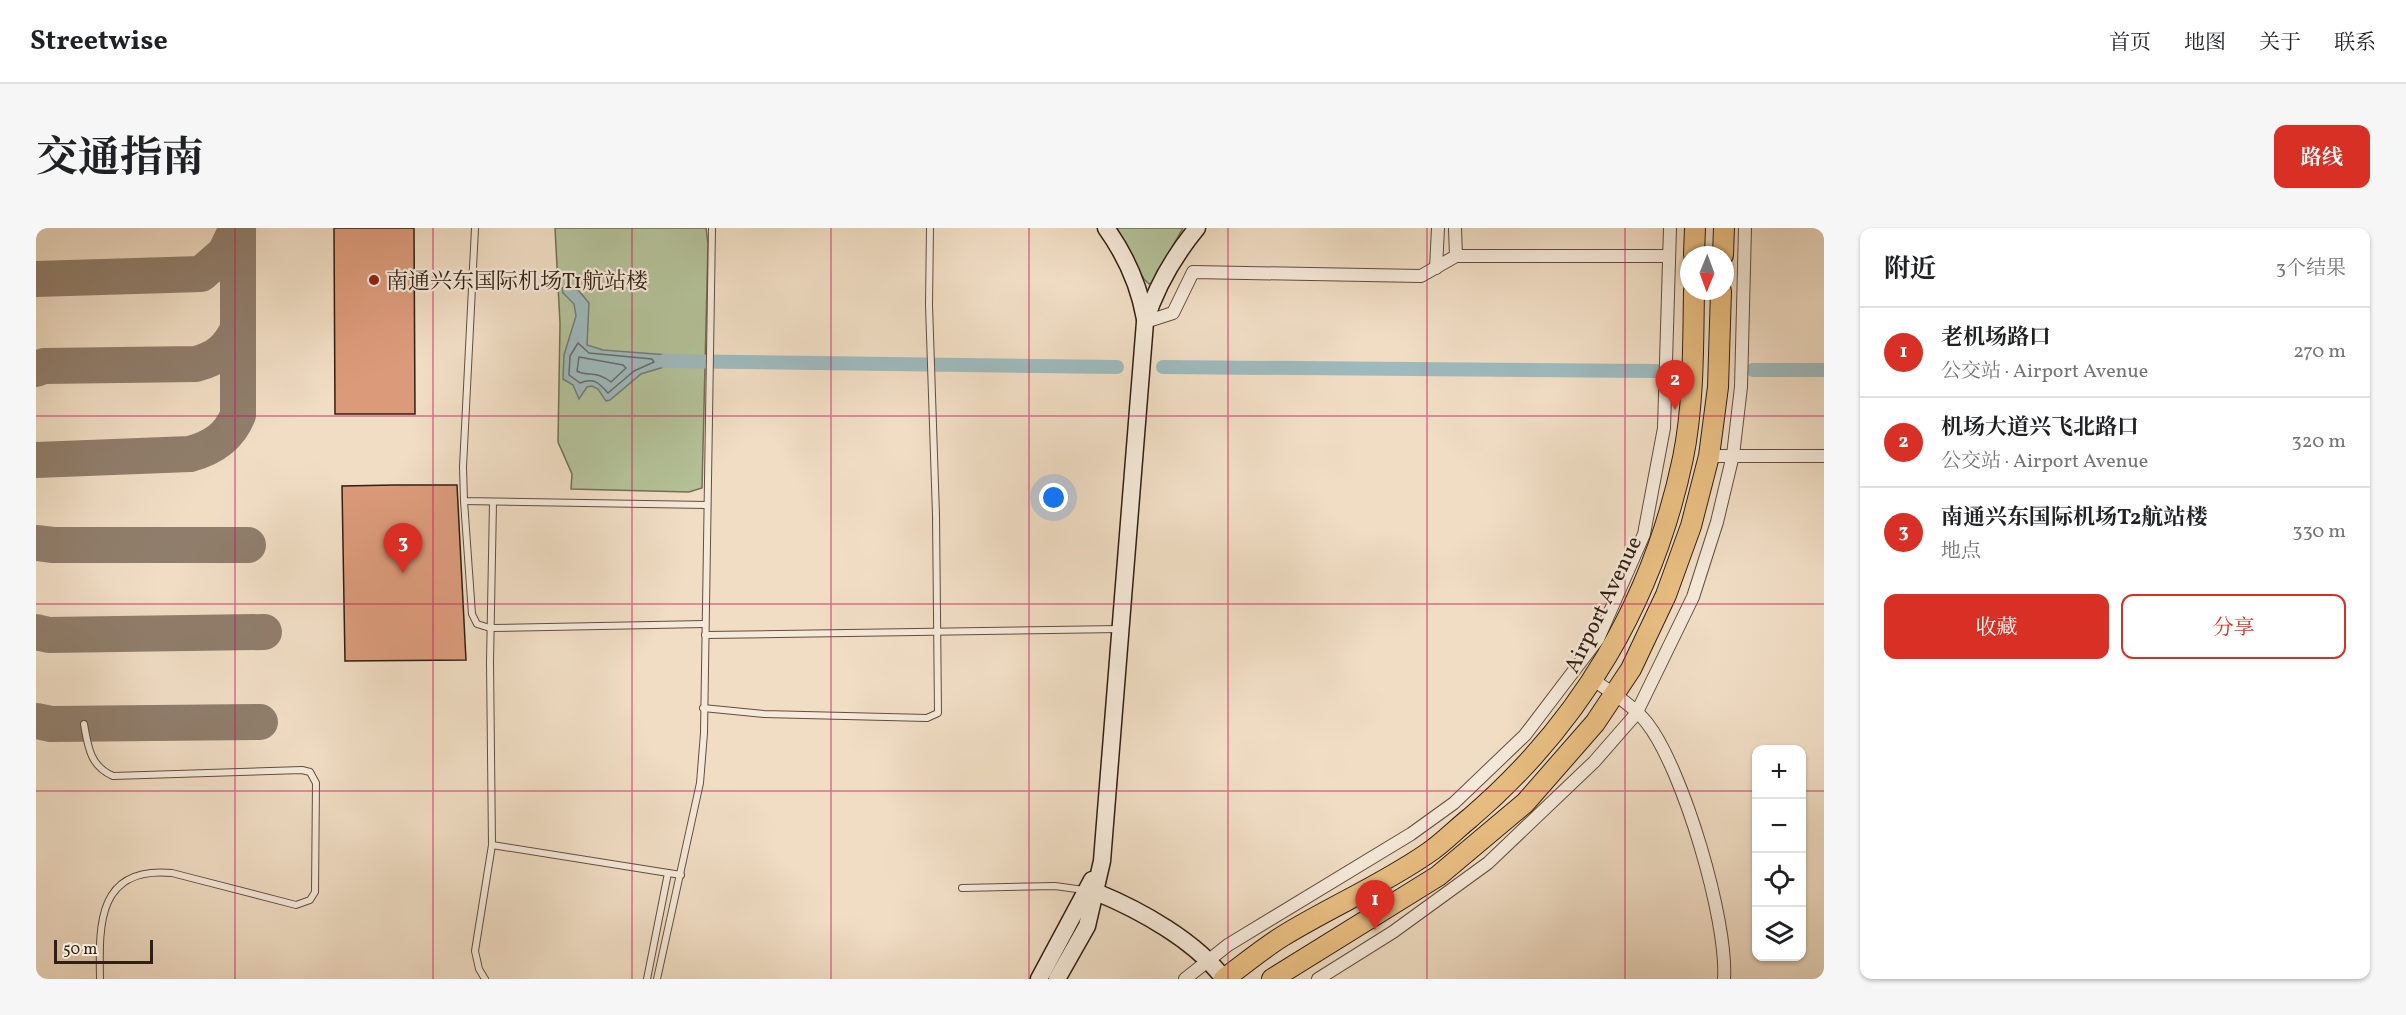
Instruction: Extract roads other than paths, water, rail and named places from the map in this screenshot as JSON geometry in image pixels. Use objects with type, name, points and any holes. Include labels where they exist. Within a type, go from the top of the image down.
[{"type":"main road","points":[[1694,246],[1695,228]]},
{"type":"main road","points":[[1723,246],[1724,228]]},
{"type":"main road","name":"Airport Avenue","points":[[1224,979],[1283,936],[1339,907],[1429,853],[1508,785],[1578,705],[1610,654],[1641,588],[1666,523],[1683,457],[1692,388],[1694,300]]},
{"type":"main road","points":[[1272,979],[1438,876],[1525,803],[1595,723],[1631,669],[1666,595],[1690,526],[1709,456],[1718,387],[1721,300]]},
{"type":"street","points":[[1057,979],[1087,926],[1092,891],[1102,861],[1145,322],[1141,295],[1131,270],[1106,228]]},
{"type":"street","points":[[1145,322],[1163,279],[1197,228]]},
{"type":"street","points":[[1436,268],[1438,228]]},
{"type":"street","points":[[1455,228],[1456,256]]},
{"type":"street","points":[[1185,979],[1228,945],[1410,834],[1454,803],[1525,735],[1598,639],[1644,534],[1664,428],[1670,228]]},
{"type":"street","points":[[1318,979],[1393,932],[1488,863],[1594,762],[1636,714],[1694,597],[1717,522],[1733,454],[1742,364],[1745,228]]},
{"type":"street","points":[[1145,322],[1173,313],[1193,272],[1421,276],[1456,256],[1670,256]]},
{"type":"street","points":[[1709,456],[1733,454],[1824,456]]},
{"type":"street","points":[[1593,680],[1646,721],[1668,754],[1695,834],[1721,926],[1725,979]]},
{"type":"street","points":[[1092,891],[1130,905],[1210,959],[1224,979]]},
{"type":"street","points":[[1039,979],[1092,891]]},
{"type":"lane","points":[[475,228],[463,468],[472,615],[477,624],[490,628],[705,624]]},
{"type":"lane","points":[[657,979],[700,783],[712,228]]},
{"type":"lane","points":[[703,708],[764,714],[933,717],[939,708],[930,333],[930,228]]},
{"type":"lane","points":[[464,501],[707,505]]},
{"type":"lane","points":[[485,979],[479,969],[475,951],[492,845],[490,628],[493,502]]},
{"type":"lane","points":[[705,635],[1121,629]]},
{"type":"lane","points":[[84,724],[89,753],[95,764],[113,776],[302,770],[310,772],[316,783],[315,892],[310,900],[296,905],[172,873],[157,872],[134,878],[114,893],[101,917],[100,979]]},
{"type":"lane","points":[[492,845],[681,875]]},
{"type":"lane","points":[[647,979],[668,873]]},
{"type":"lane","points":[[962,888],[1055,886],[1092,891]]},
{"type":"water","points":[[565,286],[579,291],[589,303],[587,345],[603,350],[668,355],[670,361],[667,366],[641,374],[610,400],[606,401],[598,389],[592,386],[587,387],[579,399],[573,385],[563,379],[564,355],[576,316],[574,304],[563,293],[562,288]]},
{"type":"waterway","points":[[664,361],[1117,367]]},
{"type":"waterway","points":[[1163,367],[1656,371]]},
{"type":"waterway","points":[[1753,370],[1824,370]]},
{"type":"place","name":"南通兴东国际机场T1航站楼","points":[[374,280]]},
{"type":"place","name":"机场大道兴飞北路口","points":[[1675,410]]},
{"type":"place","name":"南通兴东国际机场T2航站楼","points":[[403,573]]},
{"type":"place","name":"老机场路口","points":[[1375,930]]}]
